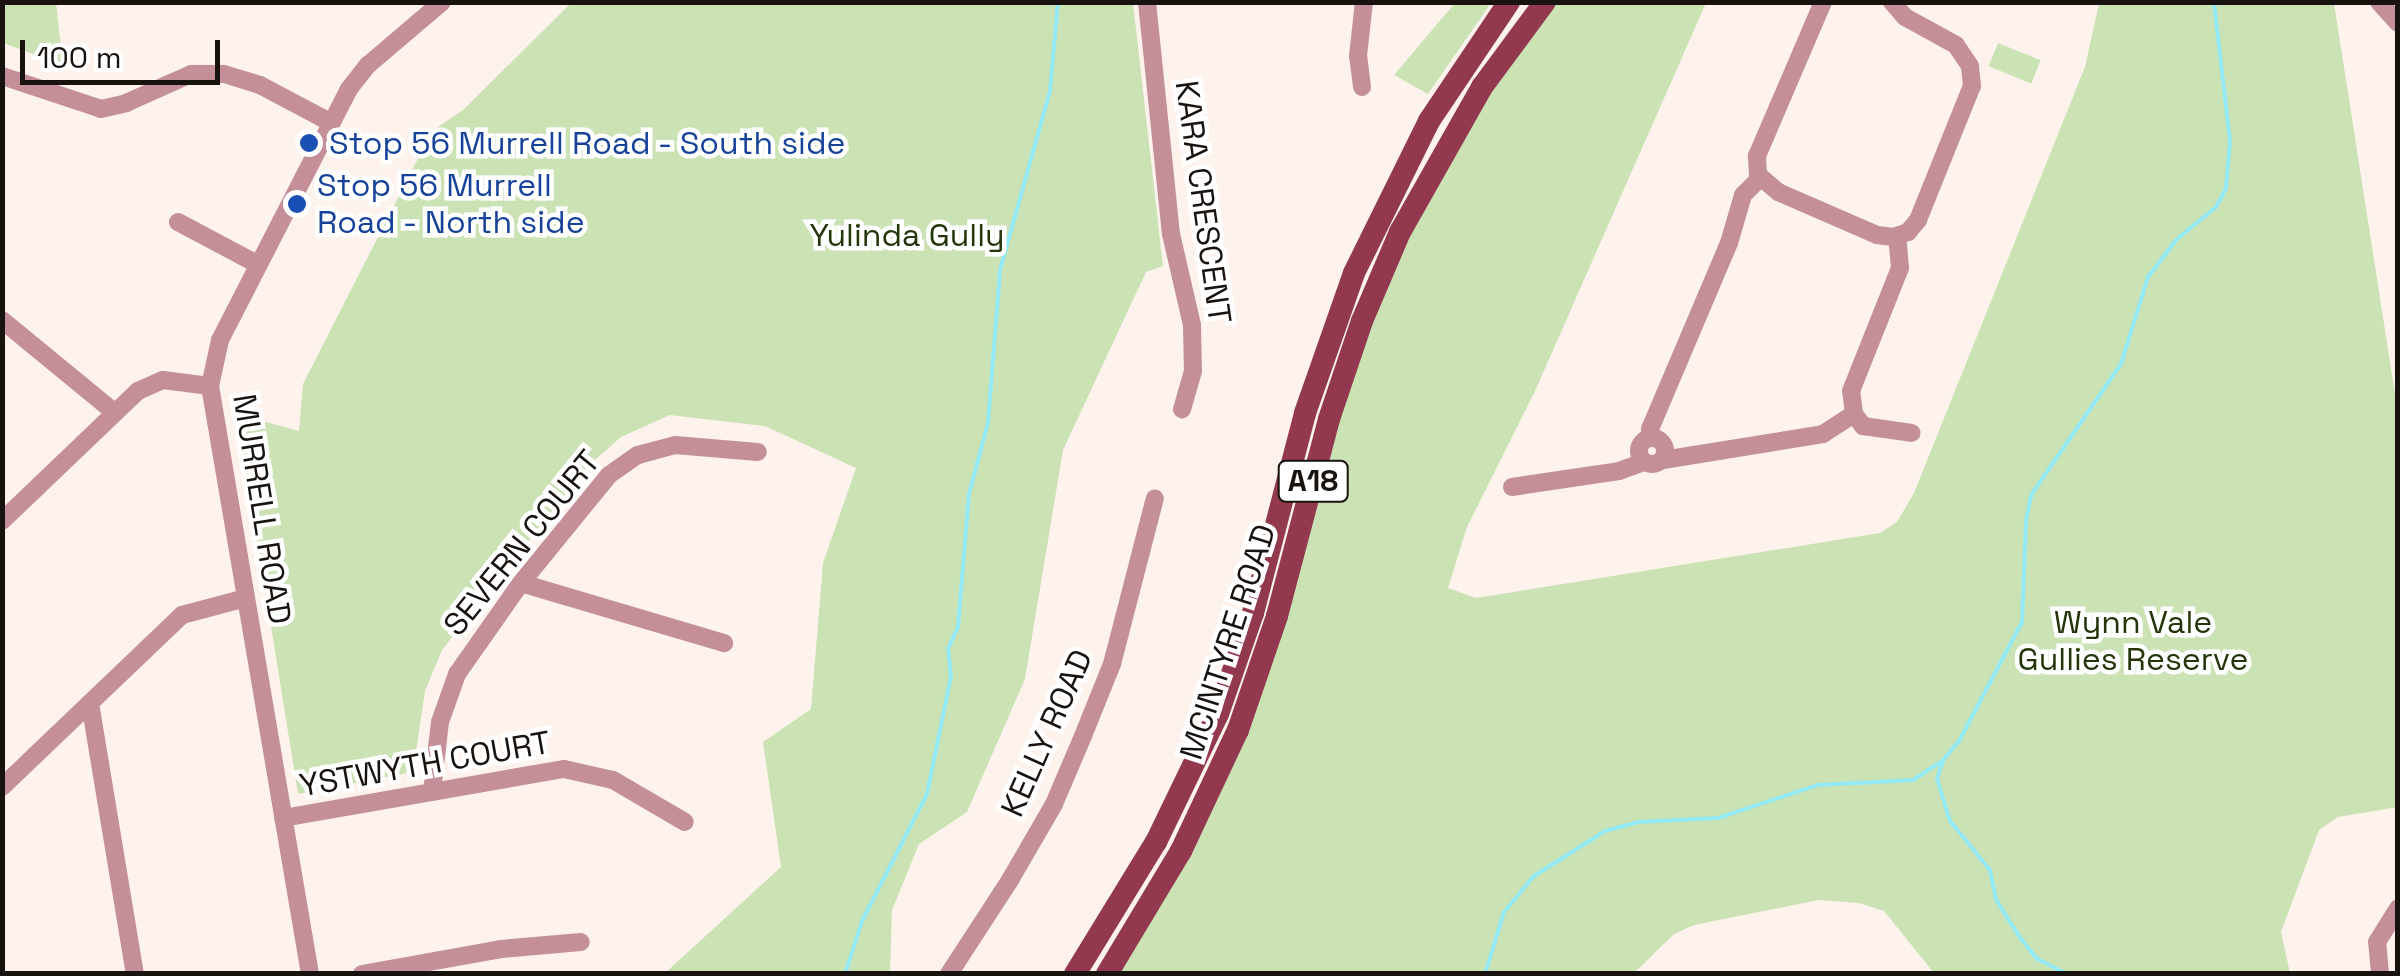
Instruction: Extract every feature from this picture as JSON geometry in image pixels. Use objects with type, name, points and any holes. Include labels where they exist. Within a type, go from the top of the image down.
[{"type":"main road","name":"MCINTYRE ROAD","points":[[1075,974],[1156,842],[1218,714],[1253,613],[1305,412],[1354,273],[1428,120],[1509,2]]},
{"type":"main road","name":"MCINTYRE ROAD","points":[[1108,974],[1181,852],[1238,730],[1277,616],[1329,419],[1362,321],[1400,232],[1482,87],[1545,2]]},
{"type":"street","name":"MURRELL ROAD","points":[[310,974],[210,386],[220,340],[330,122],[368,65],[442,2]]},
{"type":"street","name":"KARA CRESCENT","points":[[1147,2],[1171,234],[1192,325],[1193,371],[1182,409]]},
{"type":"street","points":[[1362,86],[1359,44],[1364,2]]},
{"type":"street","points":[[1823,2],[1756,156],[1760,178],[1778,192],[1884,237],[1897,236],[1918,220],[1969,98],[1972,76],[1956,46],[1905,17],[1892,2]]},
{"type":"street","points":[[2379,2],[2398,23]]},
{"type":"street","points":[[2,76],[101,109],[126,103],[191,74],[224,74],[260,86],[330,122]]},
{"type":"street","points":[[1654,461],[1639,452],[1642,442],[1651,438],[1650,428],[1728,243],[1744,195],[1760,178]]},
{"type":"street","points":[[178,222],[257,264]]},
{"type":"street","points":[[1897,236],[1900,268],[1851,392],[1854,414],[1863,426],[1912,433]]},
{"type":"street","points":[[2,320],[114,412]]},
{"type":"street","points":[[2,521],[114,412],[155,382],[210,386]]},
{"type":"street","points":[[1512,487],[1823,434],[1854,414]]},
{"type":"street","name":"SEVERN COURT","points":[[432,792],[440,722],[452,683],[521,584],[601,483],[631,458],[675,445],[758,452]]},
{"type":"street","name":"KELLY ROAD","points":[[949,974],[1054,804],[1112,664],[1154,498]]},
{"type":"street","points":[[521,584],[724,643]]},
{"type":"street","points":[[2,787],[182,614],[246,598]]},
{"type":"street","points":[[90,703],[135,974]]},
{"type":"street","name":"YSTWYTH COURT","points":[[283,818],[542,770],[571,770],[623,784],[685,822]]},
{"type":"street","points":[[2380,974],[2377,942],[2398,908]]},
{"type":"street","points":[[362,974],[500,948],[581,942]]},
{"type":"green space","points":[[2,3],[56,3],[63,65],[3,43]]},
{"type":"green space","name":"Yulinda Gully","points":[[571,3],[1133,3],[1163,266],[1146,272],[1063,450],[1025,679],[967,812],[919,844],[892,910],[890,973],[665,973],[781,867],[763,742],[811,709],[823,563],[856,468],[765,426],[670,415],[621,437],[587,467],[442,650],[425,691],[413,772],[298,794],[237,414],[299,431],[303,384],[432,131],[463,110]]},
{"type":"green space","points":[[1455,3],[1491,3],[1428,94],[1394,75]]},
{"type":"green space","name":"Wynn Vale Gullies Reserve","points":[[1545,3],[1706,3],[1535,391],[1467,527],[1448,588],[1476,598],[1880,533],[1897,522],[1914,493],[2085,67],[2099,3],[2334,3],[2397,407],[2398,807],[2338,817],[2319,830],[2281,932],[2290,973],[1934,973],[1884,911],[1859,903],[1819,900],[1694,925],[1674,934],[1634,973],[1107,974],[1214,784],[1381,275]]},
{"type":"green space","points":[[1998,43],[2041,60],[2031,83],[1989,66]]},
{"type":"waterway","points":[[845,974],[862,921],[927,794],[951,676],[948,649],[958,627],[969,494],[988,423],[1000,270],[1050,91],[1058,2]]},
{"type":"waterway","points":[[2067,974],[2037,959],[2017,933],[1996,899],[1990,870],[1950,821],[1937,779],[1943,760],[1959,741],[2022,622],[2026,521],[2031,495],[2121,364],[2148,277],[2177,239],[2216,207],[2226,188],[2230,141],[2214,2]]},
{"type":"waterway","points":[[1485,974],[1504,912],[1534,876],[1605,831],[1638,822],[1718,818],[1818,785],[1913,780],[1942,761]]},
{"type":"place","name":"Stop 56 Murrell Road - South side","points":[[309,143]]},
{"type":"place","name":"Stop 56 Murrell Road - North side","points":[[297,204]]}]
